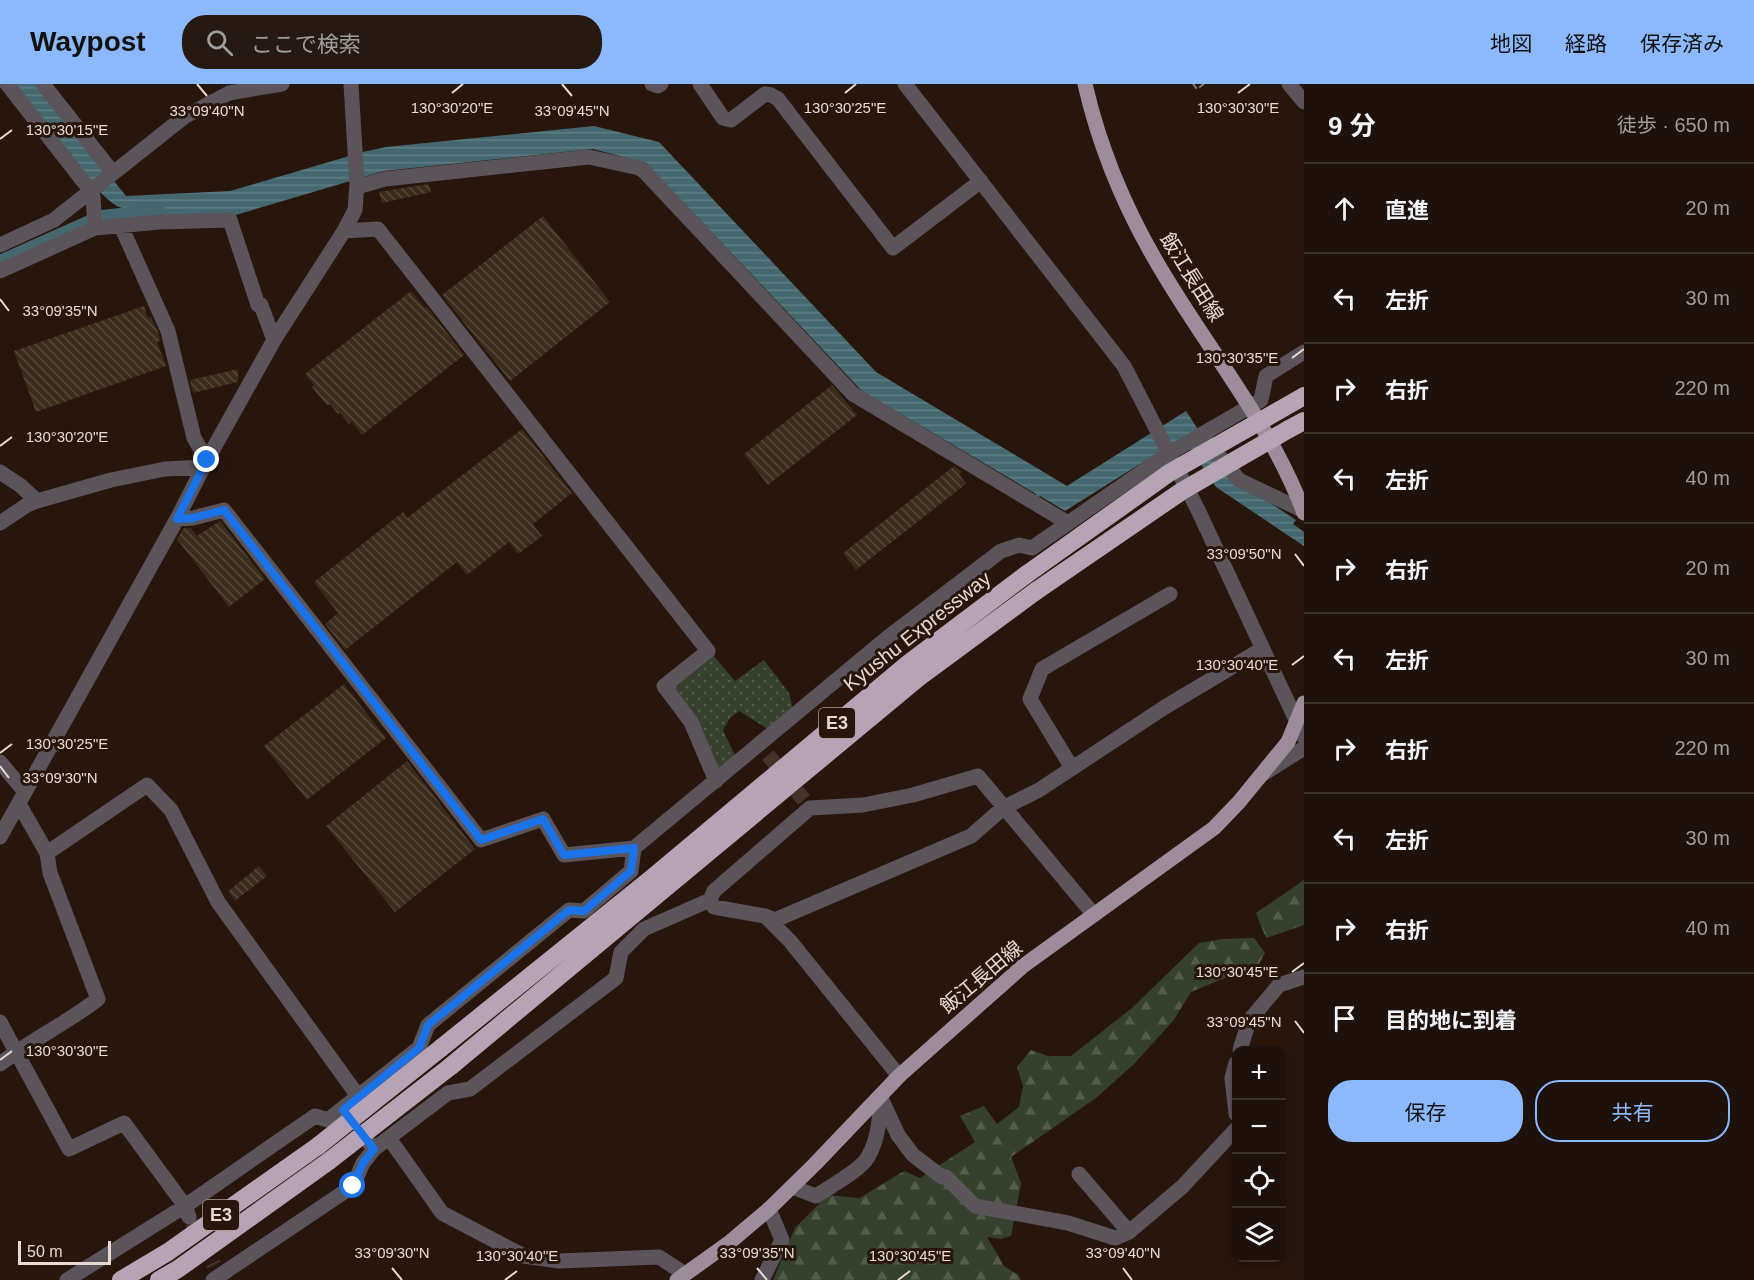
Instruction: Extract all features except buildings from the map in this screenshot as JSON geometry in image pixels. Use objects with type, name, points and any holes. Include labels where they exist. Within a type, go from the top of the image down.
[{"type":"highway","name":"Kyushu Expressway","points":[[657,884],[909,663],[1027,574],[1169,473],[1304,396]]},
{"type":"highway","name":"Kyushu Expressway","points":[[121,1280],[168,1252],[318,1146],[441,1048],[586,942],[918,678],[1036,591],[1182,490],[1297,425]]},
{"type":"highway","name":"Kyushu Expressway","points":[[159,1280],[178,1269],[329,1161],[451,1066],[586,942]]},
{"type":"main road","name":"飯江長田線","points":[[1085,84],[1106,158],[1132,218],[1167,281],[1278,457],[1304,512]]},
{"type":"main road","name":"飯江長田線","points":[[681,1277],[730,1242],[769,1209],[899,1076],[1023,966],[1214,828],[1239,802],[1288,742],[1304,703]]},
{"type":"street","points":[[7,84],[90,190],[93,196],[95,228]]},
{"type":"street","points":[[43,84],[113,173]]},
{"type":"street","points":[[0,245],[54,220],[184,117],[229,93],[282,84]]},
{"type":"street","points":[[0,837],[274,340],[355,210],[357,186],[351,84]]},
{"type":"street","points":[[652,84],[658,86],[661,84]]},
{"type":"street","points":[[700,84],[723,118],[727,120],[731,120],[765,94],[778,99],[893,248],[981,181]]},
{"type":"street","points":[[905,84],[1124,366],[1198,510],[1304,737]]},
{"type":"street","points":[[1289,84],[1304,102]]},
{"type":"street","points":[[357,186],[385,178],[589,157],[639,168],[853,394],[1068,523]]},
{"type":"street","points":[[0,271],[95,228],[230,220],[258,305],[261,305],[274,340]]},
{"type":"street","points":[[121,226],[168,331],[194,438],[205,463]]},
{"type":"street","points":[[344,231],[378,229],[708,651],[664,686],[691,722],[716,781]]},
{"type":"street","points":[[177,519],[193,518],[224,510],[481,840],[543,819],[564,855],[634,848],[716,781],[764,749],[887,638],[1001,551],[1019,544],[1032,548],[1167,452],[1261,400],[1266,376],[1304,352]]},
{"type":"street","points":[[1203,433],[1239,480],[1304,512]]},
{"type":"street","points":[[0,523],[37,501],[111,480],[205,463]]},
{"type":"street","points":[[0,472],[21,486],[37,501]]},
{"type":"street","points":[[1072,768],[1030,699],[1042,669],[1170,594]]},
{"type":"street","points":[[710,900],[714,907],[765,916],[775,920],[971,836],[1003,808],[1039,790],[1165,707],[1262,649]]},
{"type":"street","points":[[1263,774],[1304,748]]},
{"type":"street","points":[[0,762],[22,798],[47,853],[50,873],[98,999],[0,1064]]},
{"type":"street","points":[[217,1275],[353,1186],[363,1163],[374,1149],[448,1094],[470,1089],[616,978],[621,952],[644,929],[710,900],[714,891],[807,804],[863,805],[913,795],[978,776],[1094,915]]},
{"type":"street","points":[[47,853],[147,785],[171,810],[218,902],[358,1096]]},
{"type":"street","points":[[67,1280],[187,1211],[315,1116],[328,1120],[343,1110],[419,1048],[428,1025],[569,910],[584,911],[631,871],[634,848]]},
{"type":"street","points":[[765,916],[790,941],[899,1076]]},
{"type":"street","points":[[1241,1046],[1249,1021],[1279,985],[1304,977]]},
{"type":"street","points":[[0,1022],[69,1149],[124,1123],[187,1211]]},
{"type":"street","points":[[792,1187],[816,1196],[846,1177],[868,1158],[880,1119],[880,1096]]},
{"type":"street","points":[[880,1096],[898,1135],[914,1155],[946,1178],[975,1206],[1068,1223],[1115,1238],[1129,1232],[1182,1187],[1232,1133]]},
{"type":"street","points":[[343,1110],[374,1149]]},
{"type":"street","points":[[389,1138],[442,1213],[524,1256],[559,1261],[659,1257],[681,1277]]},
{"type":"street","points":[[1079,1174],[1129,1232]]},
{"type":"street","points":[[762,1280],[782,1240],[769,1209]]},
{"type":"path","points":[[1193,84],[1197,90],[1204,84]]},
{"type":"green space","points":[[713,655],[735,681],[764,660],[789,693],[793,710],[768,729],[739,711],[730,718],[723,730],[736,758],[719,772],[670,689]]},
{"type":"green space","points":[[1304,880],[1304,925],[1266,938],[1256,913]]},
{"type":"green space","points":[[1254,938],[1265,953],[1259,964],[1191,992],[1173,1021],[1134,1064],[1096,1098],[1011,1157],[1021,1183],[1011,1236],[1001,1239],[987,1237],[1004,1266],[1018,1275],[1021,1280],[773,1280],[795,1228],[828,1195],[860,1198],[904,1171],[920,1178],[975,1142],[960,1116],[984,1106],[997,1124],[1019,1107],[1023,1086],[1017,1067],[1031,1050],[1048,1056],[1071,1056],[1132,1008],[1199,943],[1223,939]]},
{"type":"water","points":[[14,84],[36,84],[126,196],[230,191],[386,147],[594,126],[659,142],[876,372],[1067,486],[1186,411],[1227,474],[1296,520],[1293,524],[1304,532],[1304,546],[1216,487],[1183,437],[1065,511],[1040,496],[1038,498],[1036,494],[862,391],[646,163],[593,149],[384,171],[232,216],[144,220],[142,209],[120,207],[102,194]]},
{"type":"waterway","points":[[0,262],[101,217],[159,211]]},
{"type":"tunnel","points":[[768,755],[804,800]]},
{"type":"tunnel","points":[[192,1222],[214,1265]]},
{"type":"route","points":[[207,460],[177,519],[193,518],[224,510],[481,840],[543,819],[564,855],[634,848],[631,871],[584,911],[569,910],[428,1025],[419,1048],[343,1110],[374,1149],[363,1163],[353,1186]]}]
